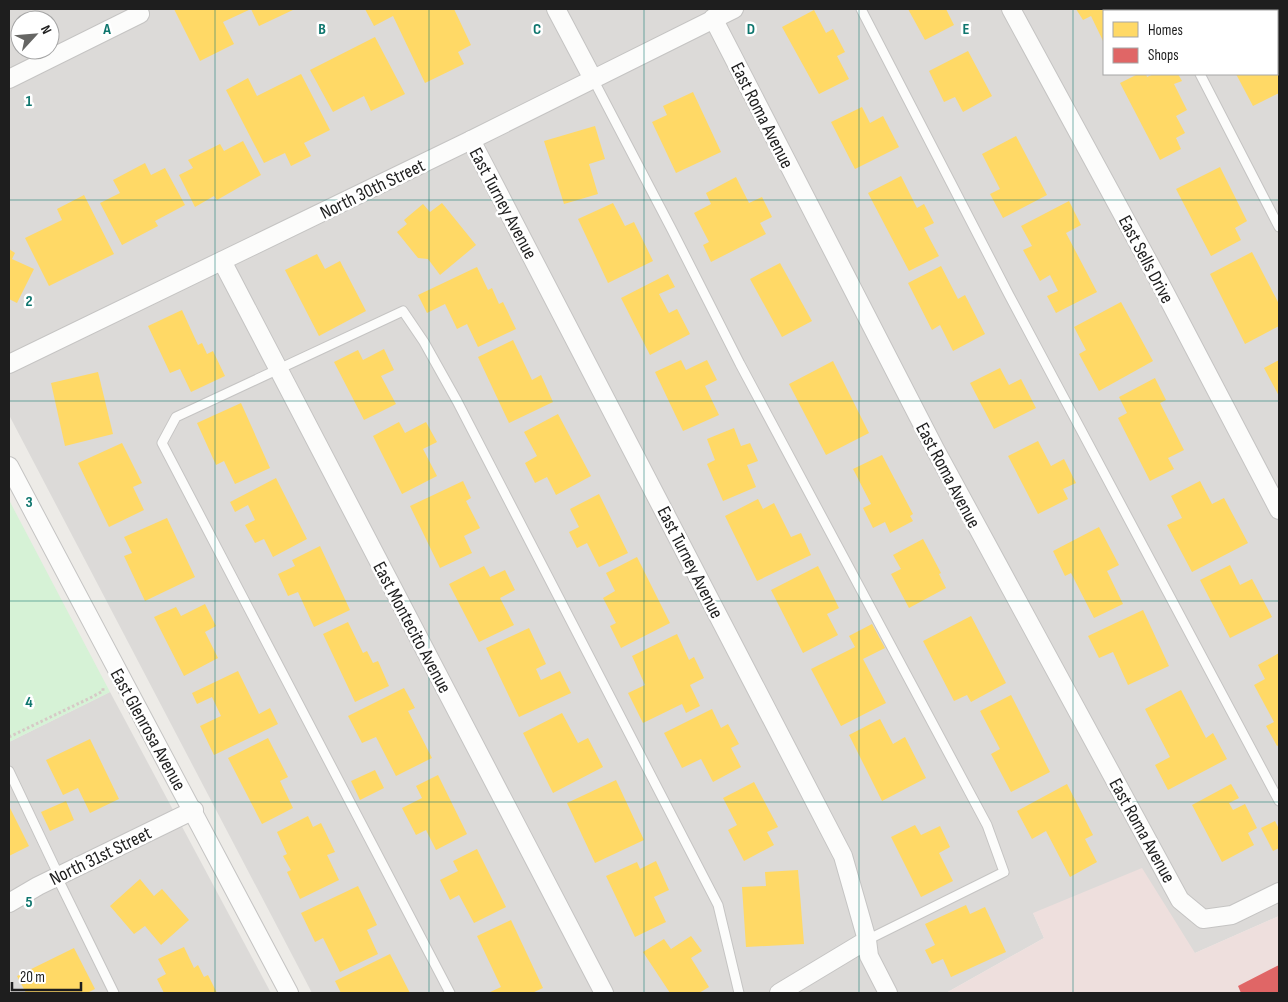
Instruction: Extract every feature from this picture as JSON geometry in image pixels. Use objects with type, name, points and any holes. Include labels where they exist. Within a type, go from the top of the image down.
[{"type":"street","points":[[556,9],[593,79]]},
{"type":"street","name":"North 30th Street","points":[[9,364],[471,140],[734,9]]},
{"type":"street","name":"East Sells Drive","points":[[1011,9],[1160,283],[1279,510]]},
{"type":"street","points":[[9,79],[140,14]]},
{"type":"street","name":"East Roma Avenue","points":[[713,18],[939,458],[1180,900],[1203,919],[1232,915],[1279,892]]},
{"type":"street","name":"East Turney Avenue","points":[[471,140],[843,856],[869,956],[888,993]]},
{"type":"street","name":"East Montecito Avenue","points":[[222,261],[604,993]]},
{"type":"street","name":"East Glenrosa Avenue","points":[[9,466],[120,677],[194,810],[288,993]]},
{"type":"street","name":"North 31st Street","points":[[9,903],[38,886],[194,810]]},
{"type":"street","points":[[779,993],[866,940]]},
{"type":"lane","points":[[860,9],[1013,304],[1279,801]]},
{"type":"lane","points":[[1201,75],[1279,227]]},
{"type":"lane","points":[[593,79],[740,364],[987,825],[1004,872],[866,940]]},
{"type":"lane","points":[[450,993],[162,444],[176,417],[403,312],[424,342],[457,401],[718,905],[739,993]]},
{"type":"lane","points":[[9,771],[114,993]]},
{"type":"path","points":[[9,737],[103,691],[103,686]]},
{"type":"shaded area","points":[[9,9],[1279,9],[1279,916],[1195,953],[1033,913],[1044,938],[946,993],[312,993],[9,415]]},
{"type":"shaded area","points":[[110,692],[271,993],[9,993],[9,742]]},
{"type":"shaded area","points":[[1142,868],[1195,953],[1279,916],[1279,993],[946,993],[1044,938],[1033,913]]},
{"type":"green space","points":[[9,500],[110,692],[9,742]]},
{"type":"building: Homes","points":[[174,9],[251,9],[223,22],[234,44],[200,61]]},
{"type":"building: Homes","points":[[251,9],[295,9],[259,26]]},
{"type":"building: Homes","points":[[365,9],[454,9],[471,45],[458,52],[464,64],[425,83],[393,16],[374,26]]},
{"type":"building: Homes","points":[[908,9],[946,9],[954,25],[925,40]]},
{"type":"building: Homes","points":[[1076,9],[1143,10],[1103,10],[1103,41],[1091,16],[1083,20]]},
{"type":"building: Homes","points":[[814,10],[826,33],[833,29],[845,52],[837,56],[849,79],[819,94],[782,27]]},
{"type":"building: Homes","points":[[1278,24],[1279,93],[1253,106],[1237,75],[1278,75]]},
{"type":"building: Homes","points":[[375,37],[405,94],[371,111],[364,96],[333,112],[310,70]]},
{"type":"building: Homes","points":[[968,51],[992,96],[963,112],[955,97],[944,102],[929,71]]},
{"type":"building: Homes","points":[[301,74],[330,130],[304,143],[311,156],[291,166],[285,153],[264,163],[226,90],[248,78],[257,96]]},
{"type":"building: Homes","points":[[1136,75],[1146,75],[1147,77],[1152,75],[1179,75],[1182,81],[1174,84],[1187,110],[1176,116],[1185,133],[1176,138],[1181,149],[1160,160],[1120,83]]},
{"type":"building: Homes","points":[[693,92],[721,152],[676,173],[652,122],[667,115],[663,106]]},
{"type":"building: Homes","points":[[862,107],[870,123],[883,116],[899,147],[855,169],[831,122]]},
{"type":"building: Homes","points":[[595,126],[605,159],[589,164],[598,194],[564,204],[544,141]]},
{"type":"building: Homes","points":[[1016,136],[1047,195],[1003,218],[990,194],[1000,189],[982,154]]},
{"type":"building: Homes","points":[[243,141],[261,175],[217,200],[214,196],[195,207],[179,175],[193,168],[188,160],[220,144],[224,151]]},
{"type":"building: Homes","points":[[145,163],[151,175],[165,168],[185,205],[155,221],[158,226],[122,245],[100,203],[120,193],[113,180]]},
{"type":"building: Homes","points":[[1220,167],[1247,221],[1235,228],[1241,240],[1211,256],[1176,189]]},
{"type":"building: Homes","points":[[901,176],[917,208],[924,204],[934,223],[924,228],[939,256],[909,271],[868,193]]},
{"type":"building: Homes","points":[[736,177],[749,203],[762,197],[772,217],[760,223],[766,234],[711,262],[703,245],[709,242],[694,213],[711,204],[706,193]]},
{"type":"building: Homes","points":[[84,195],[114,254],[49,286],[25,238],[62,220],[57,209]]},
{"type":"building: Homes","points":[[1069,201],[1081,225],[1066,233],[1097,292],[1056,313],[1047,296],[1058,291],[1050,275],[1040,281],[1023,250],[1032,246],[1021,226]]},
{"type":"building: Homes","points":[[442,203],[476,245],[440,275],[428,259],[418,258],[397,232],[407,224],[404,220],[423,204],[430,212]]},
{"type":"building: Homes","points":[[613,203],[625,226],[634,222],[653,261],[608,283],[578,219]]},
{"type":"building: Homes","points":[[9,249],[15,253],[12,259],[34,269],[17,303],[9,299]]},
{"type":"building: Homes","points":[[1252,252],[1279,304],[1279,326],[1245,344],[1210,274]]},
{"type":"building: Homes","points":[[317,254],[325,269],[340,261],[366,311],[319,336],[285,270]]},
{"type":"building: Homes","points":[[780,263],[812,321],[782,337],[750,279]]},
{"type":"building: Homes","points":[[941,266],[958,299],[965,295],[985,334],[953,351],[940,325],[932,330],[908,283]]},
{"type":"building: Homes","points":[[477,267],[488,290],[492,288],[499,304],[503,302],[516,329],[478,347],[467,324],[457,329],[445,304],[427,313],[418,295]]},
{"type":"building: Homes","points":[[668,274],[675,287],[659,294],[669,313],[677,309],[690,334],[650,355],[621,298]]},
{"type":"building: Homes","points":[[1121,302],[1153,361],[1099,391],[1079,354],[1086,350],[1074,327]]},
{"type":"building: Homes","points":[[182,310],[198,345],[202,343],[207,354],[213,351],[225,376],[191,392],[180,369],[170,373],[148,326]]},
{"type":"building: Homes","points":[[513,340],[532,380],[541,375],[553,402],[509,423],[478,357]]},
{"type":"building: Homes","points":[[384,349],[394,370],[381,376],[396,404],[364,420],[334,362],[358,350],[363,360]]},
{"type":"building: Homes","points":[[681,360],[686,370],[707,360],[717,380],[705,386],[719,415],[683,431],[655,372]]},
{"type":"building: Homes","points":[[1279,360],[1279,396],[1264,368]]},
{"type":"building: Homes","points":[[833,361],[869,433],[826,455],[789,384]]},
{"type":"building: Homes","points":[[1000,368],[1009,385],[1021,379],[1036,408],[994,429],[970,383]]},
{"type":"building: Homes","points":[[98,372],[113,434],[65,446],[51,383]]},
{"type":"building: Homes","points":[[1155,378],[1166,400],[1160,403],[1184,450],[1168,458],[1174,469],[1150,481],[1118,418],[1127,413],[1119,397]]},
{"type":"building: Homes","points":[[241,403],[270,468],[235,484],[224,461],[216,465],[197,423]]},
{"type":"building: Homes","points":[[558,414],[591,476],[556,495],[547,477],[535,483],[525,463],[537,456],[524,432]]},
{"type":"building: Homes","points":[[399,422],[405,433],[426,422],[437,442],[423,449],[437,476],[402,494],[373,436]]},
{"type":"building: Homes","points":[[734,428],[741,446],[750,443],[758,461],[747,465],[756,487],[723,501],[707,464],[715,460],[707,439]]},
{"type":"building: Homes","points":[[1038,441],[1051,466],[1064,459],[1076,483],[1063,489],[1068,499],[1038,514],[1008,456]]},
{"type":"building: Homes","points":[[122,443],[142,483],[133,487],[144,510],[109,527],[78,463]]},
{"type":"building: Homes","points":[[882,455],[913,514],[910,516],[913,521],[890,533],[885,522],[873,528],[863,508],[871,504],[853,469]]},
{"type":"building: Homes","points":[[276,478],[307,539],[273,557],[264,539],[255,543],[245,525],[255,520],[248,505],[235,512],[230,502]]},
{"type":"building: Homes","points":[[463,481],[471,498],[466,501],[480,528],[464,536],[472,553],[440,568],[410,506]]},
{"type":"building: Homes","points":[[1200,481],[1212,504],[1224,498],[1248,543],[1192,572],[1167,525],[1182,518],[1171,496]]},
{"type":"building: Homes","points":[[599,494],[628,553],[599,567],[587,543],[577,548],[569,532],[579,527],[570,509]]},
{"type":"building: Homes","points":[[758,499],[763,509],[774,503],[791,537],[801,533],[811,555],[757,581],[725,516]]},
{"type":"building: Homes","points":[[167,518],[195,577],[145,601],[124,556],[132,553],[124,537]]},
{"type":"building: Homes","points":[[1099,527],[1119,565],[1107,571],[1123,604],[1094,618],[1071,573],[1065,576],[1053,551]]},
{"type":"building: Homes","points":[[923,539],[941,573],[939,574],[946,588],[909,608],[891,574],[901,569],[893,555]]},
{"type":"building: Homes","points":[[320,546],[350,610],[314,627],[298,592],[288,596],[278,574],[295,566],[292,560]]},
{"type":"building: Homes","points":[[637,557],[670,623],[621,648],[610,626],[616,623],[603,598],[615,591],[606,573]]},
{"type":"building: Homes","points":[[1230,565],[1240,585],[1252,579],[1272,617],[1230,638],[1200,580]]},
{"type":"building: Homes","points":[[484,566],[490,577],[505,570],[515,590],[500,598],[514,625],[479,642],[449,584]]},
{"type":"building: Homes","points":[[818,566],[839,608],[827,614],[838,635],[803,653],[771,590]]},
{"type":"building: Homes","points":[[205,604],[216,626],[205,632],[218,658],[184,676],[154,617],[176,607],[181,616]]},
{"type":"building: Homes","points":[[1143,610],[1169,666],[1128,685],[1113,652],[1099,658],[1088,636]]},
{"type":"building: Homes","points":[[971,616],[1006,683],[971,702],[967,695],[954,701],[923,641]]},
{"type":"building: Homes","points":[[348,622],[363,653],[367,651],[373,663],[378,661],[389,686],[355,702],[323,634]]},
{"type":"building: Homes","points":[[872,624],[885,648],[863,659],[886,703],[841,726],[811,669],[855,647],[849,636]]},
{"type":"building: Homes","points":[[529,628],[546,664],[536,669],[541,680],[560,671],[571,693],[519,717],[486,648]]},
{"type":"building: Homes","points":[[677,634],[689,660],[694,657],[704,678],[690,685],[700,706],[686,713],[682,704],[643,723],[628,693],[645,685],[632,656]]},
{"type":"building: Homes","points":[[1279,653],[1279,745],[1277,746],[1266,726],[1274,722],[1254,685],[1265,679],[1258,665]]},
{"type":"building: Homes","points":[[238,671],[259,714],[270,708],[278,724],[214,755],[200,726],[221,716],[212,697],[197,704],[192,693]]},
{"type":"building: Homes","points":[[404,688],[415,708],[408,711],[432,758],[396,776],[376,737],[362,743],[348,716]]},
{"type":"building: Homes","points":[[1181,690],[1206,738],[1213,733],[1227,759],[1168,790],[1155,765],[1170,757],[1145,709]]},
{"type":"building: Homes","points":[[1011,695],[1050,772],[1011,792],[991,754],[1000,749],[980,711]]},
{"type":"building: Homes","points":[[712,709],[721,728],[728,724],[739,744],[731,748],[741,767],[713,782],[701,759],[682,768],[664,733]]},
{"type":"building: Homes","points":[[562,713],[578,743],[588,738],[603,767],[553,793],[523,733]]},
{"type":"building: Homes","points":[[880,719],[893,744],[905,737],[926,778],[882,801],[849,735]]},
{"type":"building: Homes","points":[[268,738],[288,777],[280,781],[293,808],[262,824],[228,758]]},
{"type":"building: Homes","points":[[90,739],[119,799],[90,813],[78,788],[63,795],[46,760]]},
{"type":"building: Homes","points":[[375,770],[384,788],[360,800],[351,781]]},
{"type":"building: Homes","points":[[438,775],[467,834],[436,850],[426,830],[416,835],[402,808],[422,798],[416,786]]},
{"type":"building: Homes","points":[[616,780],[644,840],[595,863],[567,803]]},
{"type":"building: Homes","points":[[754,782],[778,827],[767,832],[774,845],[744,861],[728,830],[737,825],[723,798]]},
{"type":"building: Homes","points":[[1067,784],[1093,835],[1085,839],[1097,862],[1070,877],[1046,831],[1032,839],[1017,811]]},
{"type":"building: Homes","points":[[1231,784],[1239,798],[1229,803],[1233,810],[1245,804],[1257,828],[1248,833],[1254,845],[1222,862],[1192,805]]},
{"type":"building: Homes","points":[[66,801],[74,820],[50,831],[41,812]]},
{"type":"building: Homes","points":[[9,806],[29,846],[9,856]]},
{"type":"building: Homes","points":[[308,816],[313,827],[321,823],[335,852],[327,855],[339,880],[300,899],[287,872],[291,870],[283,856],[287,854],[277,832]]},
{"type":"building: Homes","points":[[1275,821],[1279,829],[1279,848],[1273,851],[1261,828]]},
{"type":"building: Homes","points":[[915,825],[921,835],[940,826],[950,847],[939,853],[953,881],[921,897],[891,837]]},
{"type":"building: Homes","points":[[477,849],[506,907],[474,923],[459,895],[450,900],[440,880],[458,871],[453,861]]},
{"type":"building: Homes","points":[[656,861],[669,890],[654,897],[666,922],[635,937],[606,876],[637,862],[640,869]]},
{"type":"building: Homes","points":[[798,870],[804,944],[746,947],[742,887],[766,886],[765,872]]},
{"type":"building: Homes","points":[[140,879],[154,896],[162,889],[189,920],[161,945],[145,926],[134,934],[110,906]]},
{"type":"building: Homes","points":[[358,886],[377,925],[367,930],[378,954],[340,972],[323,938],[315,942],[301,913]]},
{"type":"building: Homes","points":[[966,905],[970,914],[985,907],[1006,952],[951,977],[943,959],[932,964],[925,950],[935,945],[925,924]]},
{"type":"building: Homes","points":[[511,920],[543,988],[532,993],[488,993],[501,987],[477,936]]},
{"type":"building: Homes","points":[[691,936],[702,951],[691,958],[709,987],[699,993],[670,993],[643,952],[664,939],[671,949]]},
{"type":"building: Homes","points":[[184,947],[194,968],[198,965],[204,977],[208,975],[217,993],[164,993],[157,979],[166,974],[158,959]]},
{"type":"building: Homes","points":[[74,948],[95,989],[87,993],[26,993],[17,976]]},
{"type":"building: Homes","points":[[390,954],[410,993],[341,993],[335,981]]},
{"type":"building: Shops","points":[[1279,965],[1279,993],[1241,993],[1238,986]]}]
